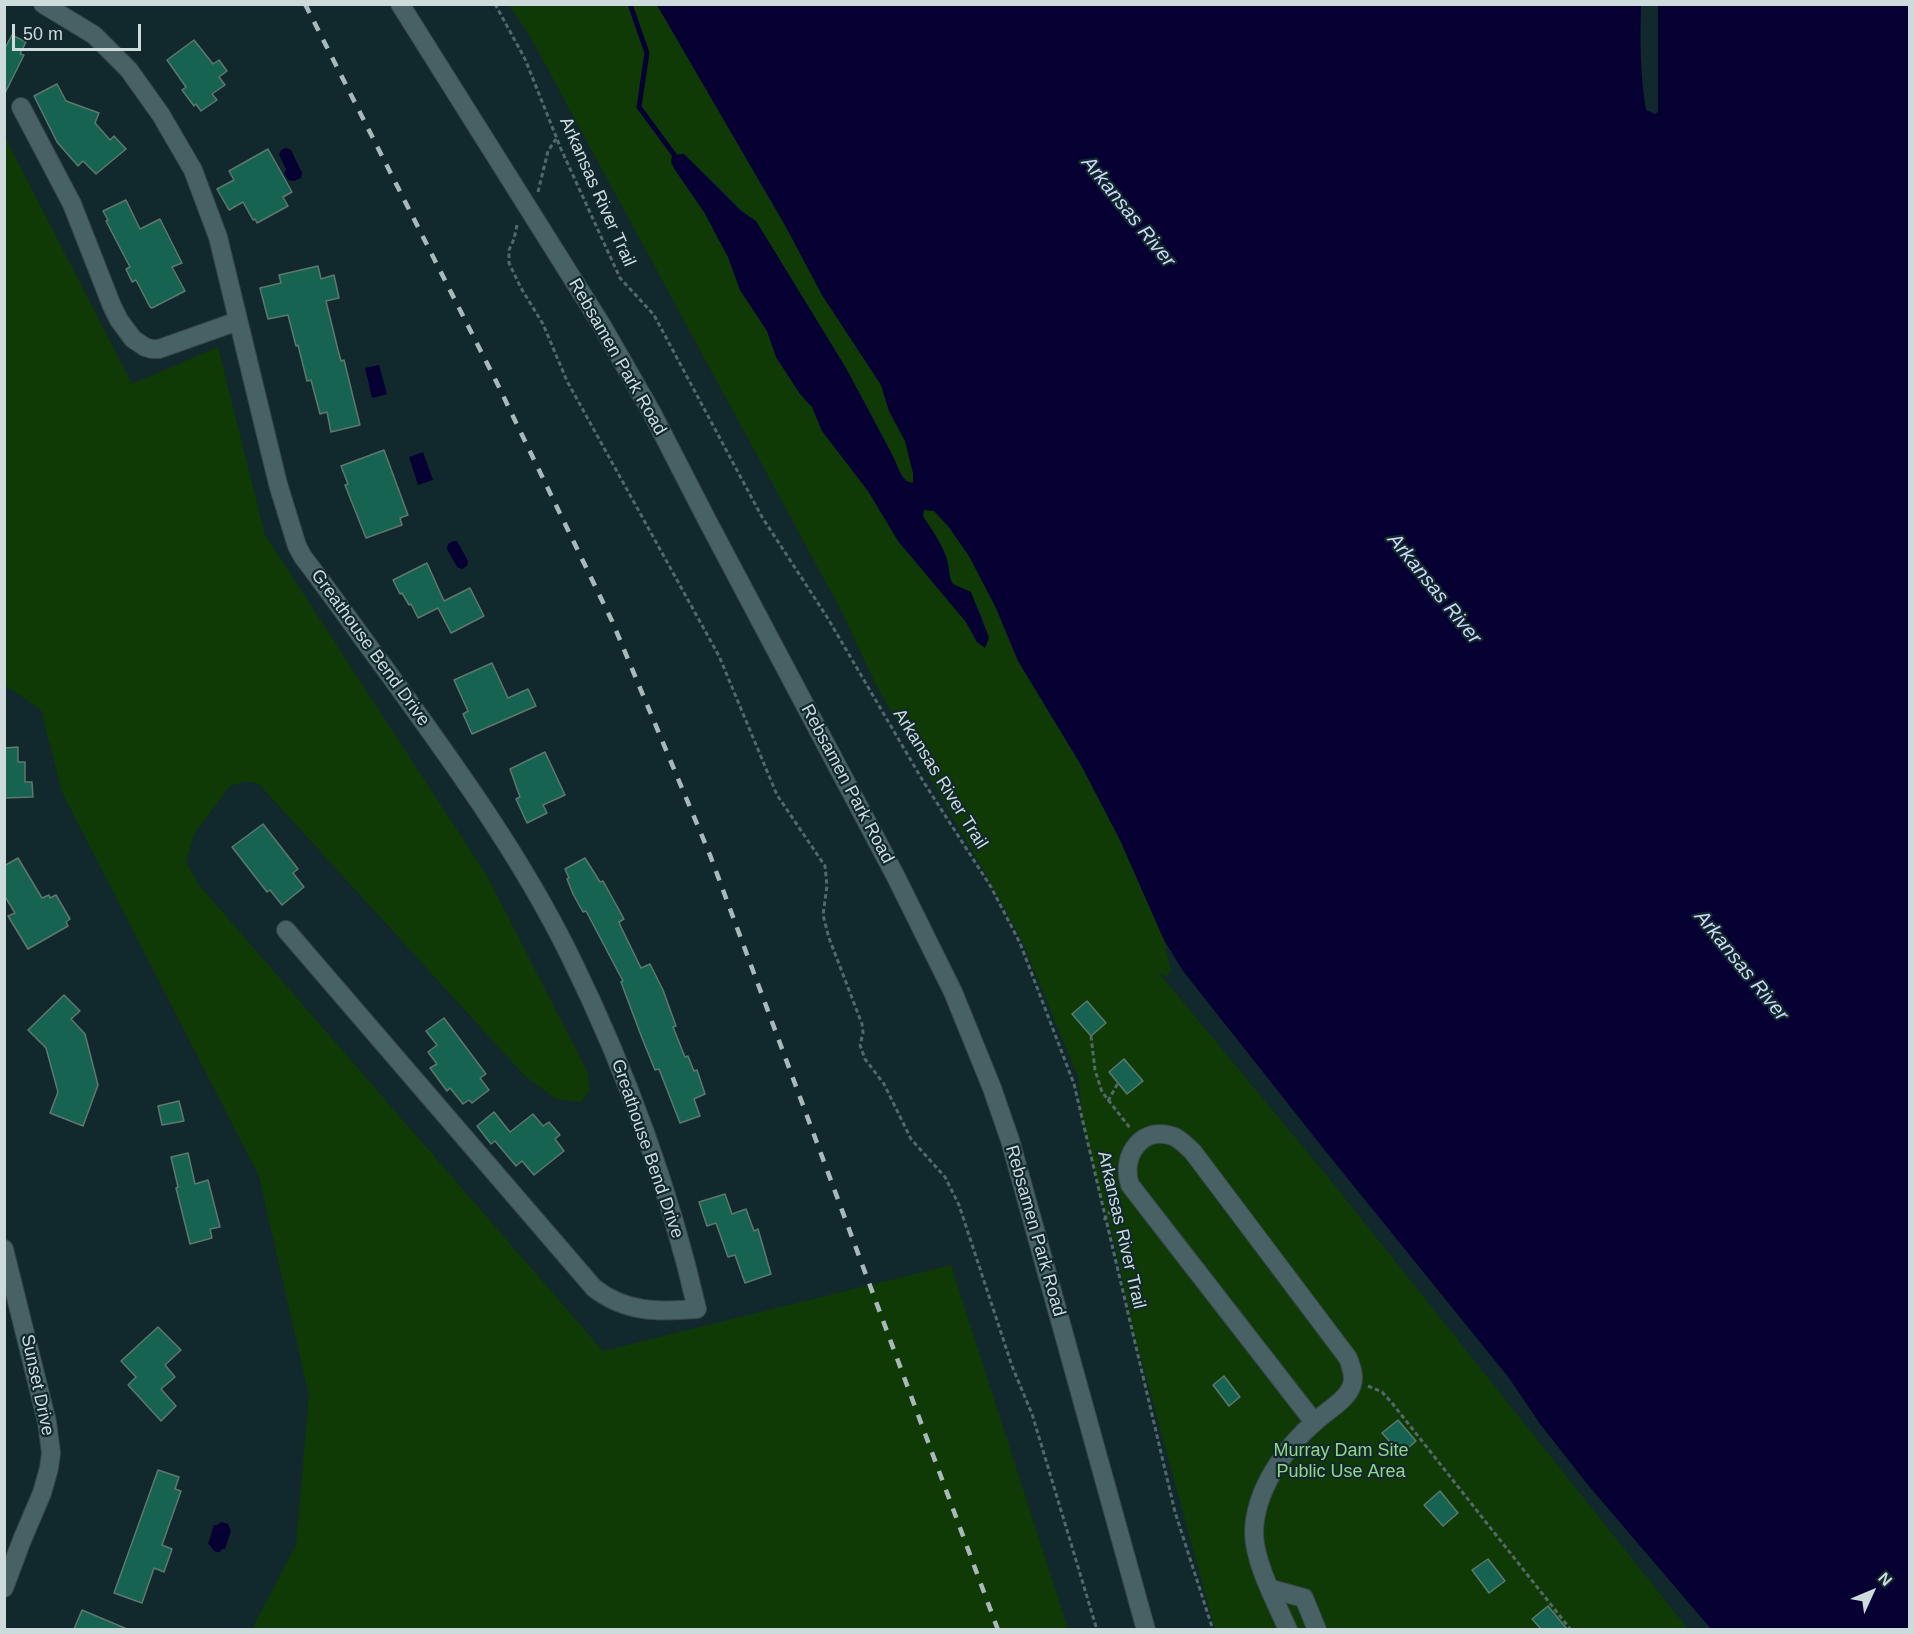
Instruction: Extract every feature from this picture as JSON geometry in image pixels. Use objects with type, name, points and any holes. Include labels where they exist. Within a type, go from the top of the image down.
[{"type":"street","name":"Greathouse Bend Drive","points":[[43,4],[87,30],[129,70],[161,115],[193,170],[218,237],[278,484],[297,546],[438,741],[532,886],[570,955],[631,1093],[667,1203],[697,1309],[646,1310],[607,1298],[594,1288],[286,930]]},
{"type":"street","name":"Rebsamen Park Road","points":[[400,4],[601,324],[652,413],[895,875],[967,1024],[992,1088],[1023,1182],[1146,1629]]},
{"type":"street","points":[[21,107],[72,204],[112,306],[133,339],[145,347],[159,349],[238,321]]},
{"type":"street","points":[[1288,1629],[1261,1562],[1254,1536],[1258,1510],[1266,1487],[1282,1458],[1314,1422],[1344,1397],[1353,1383],[1351,1366],[1348,1358],[1193,1152],[1177,1138],[1169,1136],[1151,1135],[1140,1141],[1131,1151],[1126,1165],[1130,1185],[1314,1422]]},
{"type":"street","name":"Sunset Drive","points":[[4,1249],[47,1422],[51,1453],[42,1493],[4,1588]]},
{"type":"street","points":[[1271,1589],[1304,1598],[1317,1629]]},
{"type":"path","name":"Arkansas River Trail","points":[[495,4],[525,59],[556,138],[620,278],[654,315],[762,517],[827,617],[923,781],[991,887],[1020,943],[1074,1084],[1104,1220],[1175,1512],[1213,1629]]},
{"type":"path","points":[[556,138],[548,151],[537,195],[518,221],[509,250],[509,263],[543,324],[567,381],[719,656],[777,795],[825,866],[827,886],[823,915],[862,1024],[863,1033],[860,1045],[862,1052],[884,1084],[910,1139],[945,1177],[959,1205],[1012,1366],[1032,1414],[1097,1629]]},
{"type":"path","points":[[1091,1036],[1095,1071],[1102,1092],[1140,1141]]},
{"type":"path","points":[[1108,1101],[1118,1083]]},
{"type":"path","points":[[1104,1220],[1130,1185]]},
{"type":"path","points":[[1353,1383],[1382,1392],[1392,1403],[1571,1629]]},
{"type":"green space","name":"Murray Dam Site Public Use Area","points":[[509,5],[657,5],[786,227],[822,295],[881,385],[889,411],[905,440],[913,473],[913,484],[903,476],[851,378],[756,221],[684,154],[671,163],[704,212],[728,257],[740,290],[767,331],[776,357],[800,394],[812,407],[822,431],[868,491],[898,541],[966,622],[977,642],[989,638],[981,613],[968,593],[953,585],[945,554],[923,516],[924,509],[934,511],[969,556],[996,608],[1018,661],[1081,765],[1120,840],[1164,940],[1171,971],[1167,976],[1159,973],[1332,1182],[1688,1629],[1215,1629],[1134,1333],[1117,1253],[1084,1129],[1078,1077],[1023,943],[991,883],[876,685],[842,612],[531,38]]},
{"type":"green space","points":[[4,135],[132,384],[218,347],[265,535],[487,876],[588,1073],[590,1090],[581,1102],[556,1099],[524,1075],[259,784],[246,781],[230,786],[194,834],[186,862],[199,885],[603,1351],[951,1265],[1068,1629],[252,1629],[296,1545],[309,1396],[259,1176],[62,792],[41,710],[5,685]]},
{"type":"water","name":"Arkansas River","points":[[657,5],[1641,5],[1644,97],[1646,110],[1655,114],[1658,112],[1658,5],[1909,5],[1909,1629],[1711,1629],[1588,1485],[1540,1424],[1509,1378],[1183,971],[1164,940],[1120,840],[1081,765],[1018,661],[996,608],[969,556],[949,527],[934,511],[924,510],[923,516],[945,554],[953,584],[971,592],[989,638],[985,648],[977,642],[966,622],[898,541],[868,491],[822,431],[812,407],[800,394],[776,357],[767,331],[740,290],[728,257],[704,212],[675,170],[671,162],[672,155],[684,154],[741,211],[756,221],[846,368],[901,475],[906,481],[913,483],[913,473],[905,441],[889,411],[881,385],[822,295],[786,227]]},
{"type":"water","points":[[286,148],[291,150],[302,173],[301,178],[294,181],[288,180],[284,173],[286,169],[279,155],[281,150]]},
{"type":"water","points":[[379,365],[387,394],[372,398],[365,368]]},
{"type":"water","points":[[423,452],[433,480],[418,485],[409,457]]},
{"type":"water","points":[[457,541],[468,561],[467,566],[462,569],[457,567],[447,549],[448,544]]},
{"type":"water","points":[[221,1522],[228,1524],[231,1531],[225,1549],[217,1552],[208,1544],[214,1525]]},
{"type":"building","points":[[12,35],[26,42],[20,54],[24,55],[4,95],[4,50]]},
{"type":"building","points":[[194,40],[213,64],[219,60],[227,71],[219,77],[225,85],[212,94],[217,100],[201,111],[196,104],[194,106],[182,90],[186,87],[167,60]]},
{"type":"building","points":[[57,84],[66,101],[99,113],[95,123],[110,140],[114,136],[126,149],[96,174],[83,161],[78,166],[57,142],[34,96]]},
{"type":"building","points":[[268,149],[292,192],[283,197],[288,206],[257,223],[243,202],[229,210],[217,189],[234,180],[229,171]]},
{"type":"building","points":[[126,200],[140,229],[160,219],[182,263],[172,267],[185,291],[152,308],[136,280],[132,282],[126,269],[130,267],[103,211]]},
{"type":"building","points":[[318,266],[321,279],[334,275],[339,298],[326,301],[360,425],[331,432],[327,412],[320,414],[311,380],[307,381],[288,315],[268,319],[260,288],[281,283],[279,275]]},
{"type":"building","points":[[384,450],[408,515],[400,518],[402,525],[366,538],[345,485],[348,484],[341,466]]},
{"type":"building","points":[[427,563],[444,601],[470,588],[484,616],[451,633],[438,608],[418,618],[411,604],[409,605],[402,593],[400,594],[393,580]]},
{"type":"building","points":[[492,663],[508,698],[528,689],[536,706],[472,734],[463,714],[468,711],[454,680]]},
{"type":"building","points":[[18,747],[18,762],[25,762],[25,782],[32,782],[33,797],[4,798],[4,748]]},
{"type":"building","points":[[545,752],[565,795],[543,805],[547,813],[527,823],[516,799],[520,797],[510,769]]},
{"type":"building","points":[[263,824],[298,869],[293,873],[304,887],[282,905],[270,890],[267,892],[232,847]]},
{"type":"building","points":[[18,858],[42,898],[56,895],[70,919],[66,922],[68,926],[28,949],[8,916],[15,913],[4,895],[4,866]]},
{"type":"building","points":[[585,858],[600,882],[603,881],[624,919],[619,922],[641,968],[650,964],[663,990],[676,1026],[673,1027],[685,1057],[688,1056],[694,1071],[697,1070],[705,1094],[694,1099],[700,1116],[680,1123],[659,1069],[655,1070],[642,1038],[621,982],[623,981],[586,911],[583,912],[573,894],[565,869]]},
{"type":"building","points":[[64,995],[80,1011],[71,1019],[85,1034],[98,1085],[83,1126],[50,1113],[58,1092],[46,1048],[28,1030]]},
{"type":"building","points":[[1087,1001],[1106,1023],[1091,1036],[1072,1014]]},
{"type":"building","points":[[444,1018],[486,1074],[480,1078],[489,1090],[472,1103],[469,1100],[463,1104],[450,1088],[447,1091],[430,1068],[437,1064],[428,1052],[437,1045],[426,1031]]},
{"type":"building","points":[[1124,1059],[1143,1081],[1127,1094],[1109,1072]]},
{"type":"building","points":[[179,1101],[184,1121],[162,1125],[158,1106]]},
{"type":"building","points":[[494,1112],[510,1132],[533,1114],[543,1126],[549,1122],[560,1135],[555,1139],[564,1151],[534,1175],[522,1161],[516,1166],[495,1141],[491,1144],[477,1126]]},
{"type":"building","points":[[188,1153],[195,1184],[208,1180],[220,1227],[210,1229],[212,1238],[190,1244],[171,1157]]},
{"type":"building","points":[[725,1194],[732,1214],[746,1209],[754,1231],[758,1229],[771,1274],[745,1283],[735,1255],[728,1257],[716,1223],[707,1226],[699,1202]]},
{"type":"building","points":[[158,1327],[181,1350],[165,1365],[175,1377],[161,1389],[176,1406],[161,1421],[128,1385],[136,1377],[121,1361]]},
{"type":"building","points":[[1224,1376],[1240,1397],[1229,1406],[1213,1385]]},
{"type":"building","points":[[1398,1420],[1416,1441],[1401,1454],[1382,1433]]},
{"type":"building","points":[[158,1470],[179,1477],[175,1489],[181,1491],[162,1545],[172,1549],[164,1572],[154,1568],[142,1603],[114,1593]]},
{"type":"building","points":[[1440,1491],[1458,1513],[1443,1526],[1424,1505]]},
{"type":"building","points":[[1488,1559],[1505,1581],[1489,1593],[1472,1570]]},
{"type":"building","points":[[1548,1606],[1567,1629],[1541,1629],[1532,1619]]},
{"type":"building","points":[[82,1610],[127,1629],[74,1629]]},
{"type":"waterway","points":[[630,4],[647,53],[639,107],[678,160]]},
{"type":"railway","points":[[305,4],[496,381],[612,621],[710,855],[998,1630]]}]
